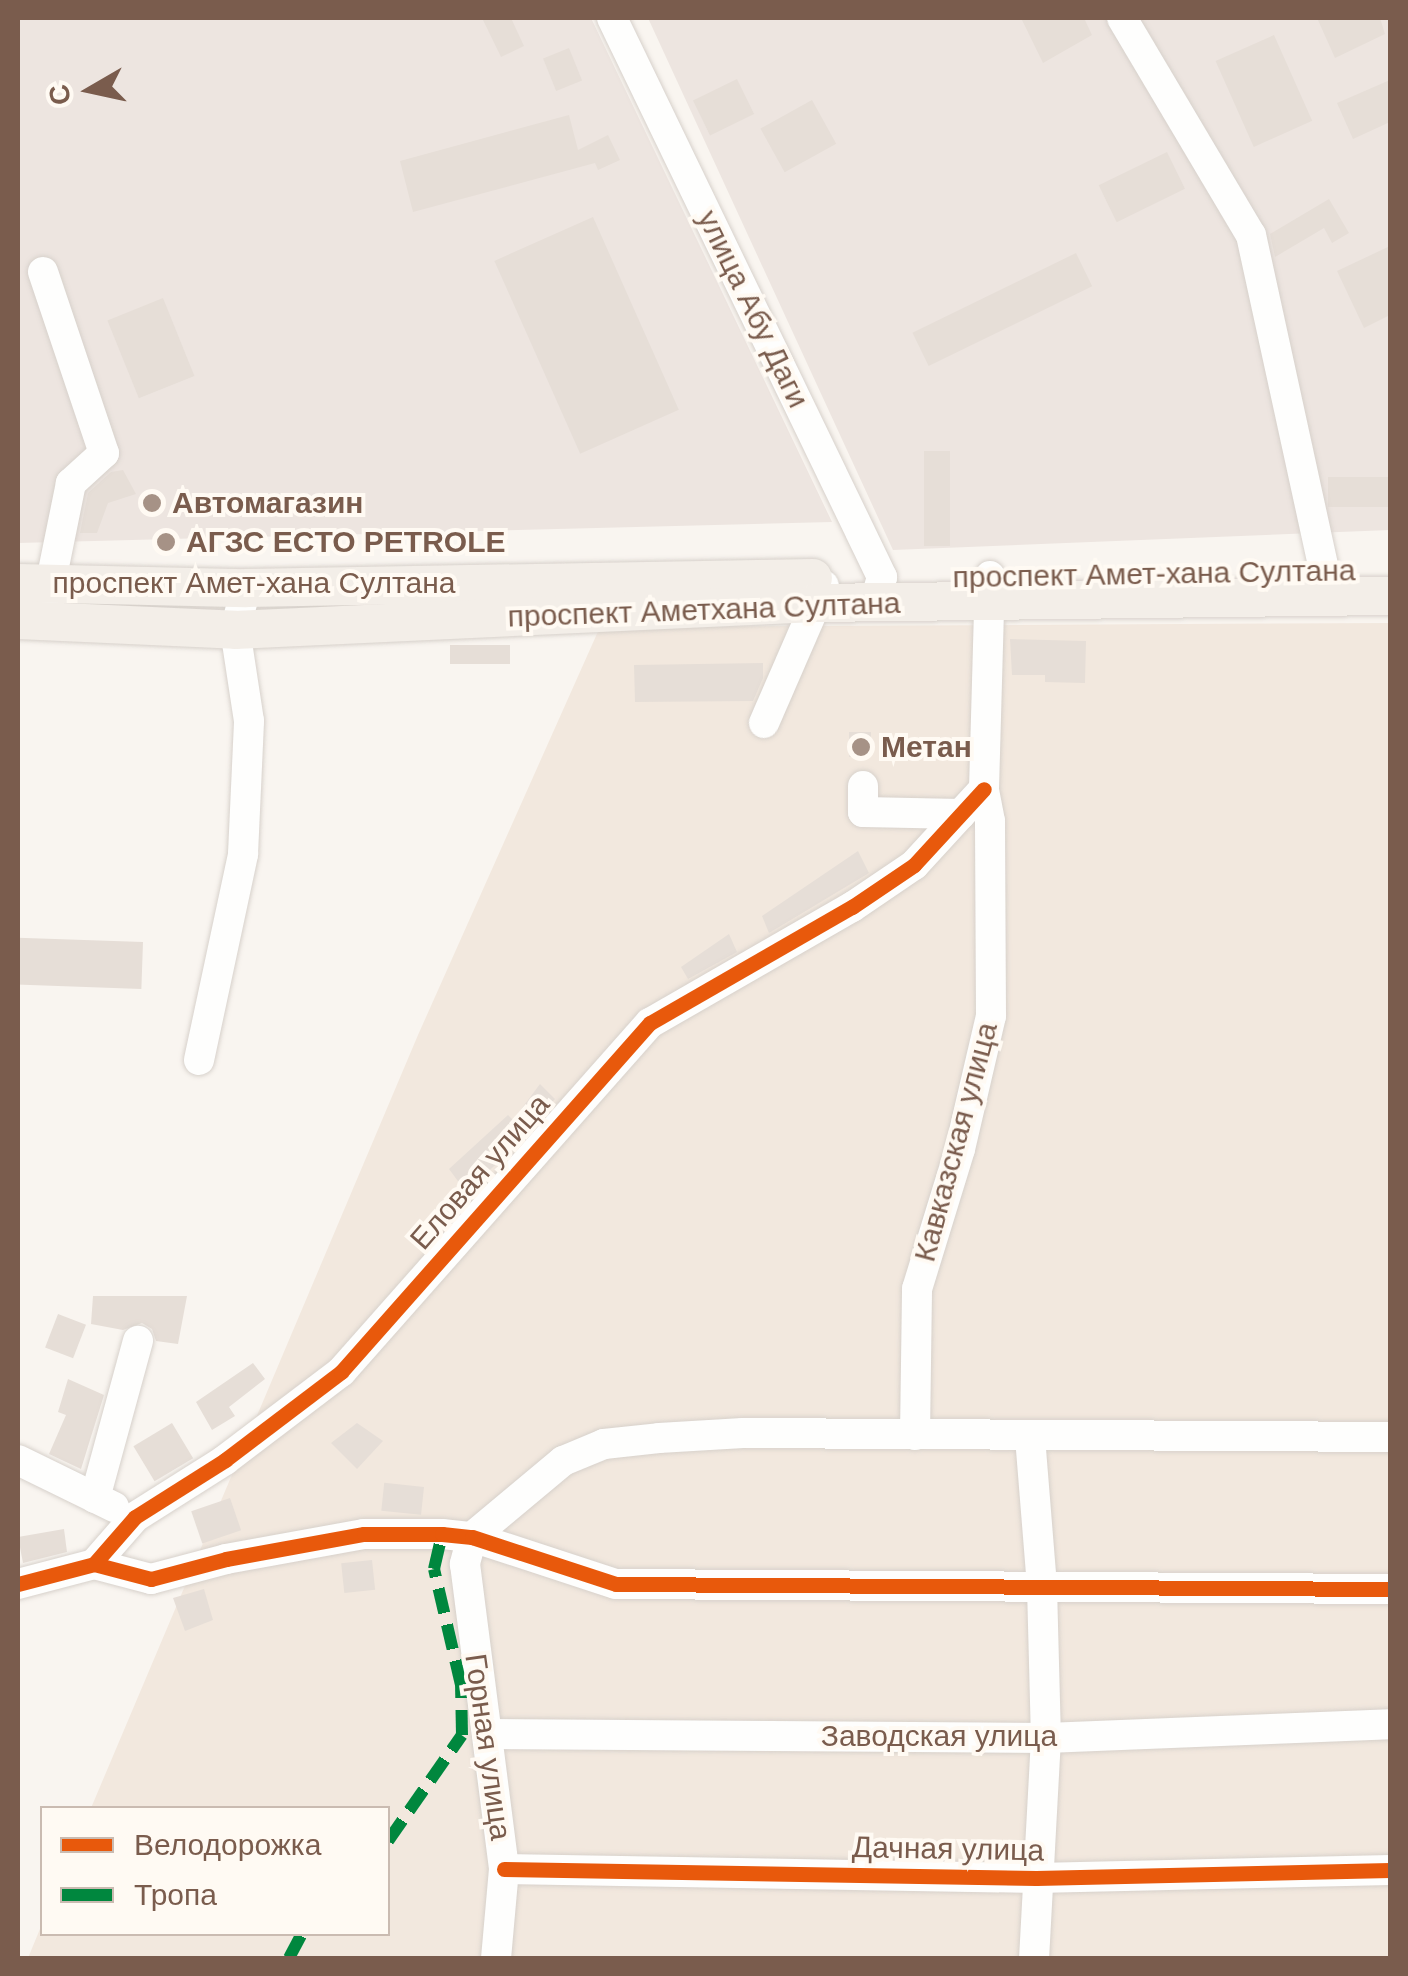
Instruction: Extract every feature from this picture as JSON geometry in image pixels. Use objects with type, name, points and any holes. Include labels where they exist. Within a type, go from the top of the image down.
[{"type":"main road","name":"проспект Амет-хана Султана","points":[[32,601],[246,588],[879,590],[1321,585],[1390,572]]},
{"type":"main road","points":[[1321,585],[1390,596]]},
{"type":"main road","name":"проспект Аметхана Султана","points":[[32,601],[235,630],[821,590]]},
{"type":"street","name":"улица Абу Даги","points":[[612,18],[879,590]]},
{"type":"street","points":[[1122,18],[1251,235],[1321,585]]},
{"type":"street","points":[[32,601],[71,482],[104,454],[43,272]]},
{"type":"street","points":[[199,1060],[244,854],[249,721],[235,630],[246,588]]},
{"type":"street","name":"Кавказская улица","points":[[915,1435],[917,1289],[960,1149],[991,1016],[990,821],[984,788],[990,588]]},
{"type":"street","points":[[764,723],[821,590]]},
{"type":"street","points":[[863,786],[863,812],[961,814]]},
{"type":"street","name":"Еловая улица","points":[[94,1564],[135,1517],[224,1460],[341,1372],[650,1023],[852,907],[914,865],[984,788]]},
{"type":"street","points":[[96,1498],[138,1342]]},
{"type":"street","points":[[472,1537],[564,1461],[604,1444],[743,1433],[1390,1437]]},
{"type":"street","points":[[1030,1437],[1042,1587],[1046,1738],[1034,1958]]},
{"type":"street","points":[[18,1460],[135,1517]]},
{"type":"street","points":[[18,1584],[94,1564],[150,1579],[226,1559],[364,1534],[472,1537],[616,1584],[1390,1588]]},
{"type":"street","name":"Горная улица","points":[[472,1537],[465,1564],[504,1870],[496,1958]]},
{"type":"street","name":"Заводская улица","points":[[487,1734],[1046,1738],[1390,1724]]},
{"type":"street","name":"Дачная улица","points":[[504,1870],[1036,1878],[1390,1870]]},
{"type":"shaded area","points":[[18,18],[591,18],[832,522],[18,543]]},
{"type":"shaded area","points":[[648,18],[1390,18],[1390,530],[893,550]]},
{"type":"shaded area","points":[[1390,623],[1390,1958],[28,1958],[40,1929],[40,1936],[390,1936],[390,1806],[92,1806],[418,1035],[600,627]]},
{"type":"building","points":[[482,18],[511,18],[524,46],[501,57]]},
{"type":"building","points":[[1021,18],[1084,18],[1092,35],[1043,63]]},
{"type":"building","points":[[1317,18],[1380,18],[1385,34],[1335,58]]},
{"type":"building","points":[[1274,35],[1312,121],[1254,147],[1216,61]]},
{"type":"building","points":[[569,48],[582,80],[556,91],[543,58]]},
{"type":"building","points":[[737,79],[754,114],[710,136],[693,100]]},
{"type":"building","points":[[1390,80],[1390,122],[1353,139],[1337,103]]},
{"type":"building","points":[[812,100],[836,144],[785,172],[760,129]]},
{"type":"building","points":[[569,115],[578,150],[608,135],[620,160],[598,170],[595,163],[413,212],[400,161]]},
{"type":"building","points":[[1167,152],[1185,189],[1117,222],[1099,185]]},
{"type":"building","points":[[1329,199],[1349,233],[1332,243],[1324,228],[1275,257],[1270,234]]},
{"type":"building","points":[[593,217],[679,410],[580,454],[494,261]]},
{"type":"building","points":[[1390,246],[1390,315],[1364,328],[1337,271]]},
{"type":"building","points":[[1076,253],[1092,286],[929,366],[912,333]]},
{"type":"building","points":[[163,298],[194,376],[139,398],[107,320]]},
{"type":"building","points":[[924,451],[950,451],[950,546],[924,546]]},
{"type":"building","points":[[123,470],[136,494],[108,503],[97,533],[80,533],[88,493],[111,472]]},
{"type":"building","points":[[1328,477],[1390,477],[1390,507],[1328,507]]},
{"type":"building","points":[[1010,639],[1086,641],[1085,683],[1045,682],[1045,675],[1012,675]]},
{"type":"building","points":[[450,645],[510,645],[510,664],[450,664]]},
{"type":"building","points":[[763,663],[763,678],[753,701],[635,702],[634,665]]},
{"type":"building","points":[[849,732],[871,732],[871,757],[849,757]]},
{"type":"building","points":[[858,851],[869,873],[769,933],[762,916]]},
{"type":"building","points":[[729,934],[737,952],[688,979],[681,967]]},
{"type":"building","points":[[18,938],[143,942],[141,989],[18,985]]},
{"type":"building","points":[[540,1084],[555,1099],[505,1156],[466,1192],[449,1169],[508,1115],[513,1120]]},
{"type":"building","points":[[93,1296],[187,1296],[178,1344],[156,1341],[152,1329],[142,1323],[123,1330],[91,1324]]},
{"type":"building","points":[[58,1314],[86,1325],[73,1358],[45,1348]]},
{"type":"building","points":[[253,1363],[265,1379],[229,1407],[235,1416],[212,1430],[196,1402]]},
{"type":"building","points":[[68,1379],[104,1395],[81,1469],[49,1454],[66,1415],[58,1412]]},
{"type":"building","points":[[172,1423],[193,1458],[155,1481],[133,1446]]},
{"type":"building","points":[[357,1423],[383,1441],[357,1469],[331,1443]]},
{"type":"building","points":[[384,1483],[424,1487],[421,1515],[381,1511]]},
{"type":"building","points":[[230,1498],[241,1530],[202,1543],[191,1511]]},
{"type":"building","points":[[64,1529],[67,1552],[23,1563],[18,1537]]},
{"type":"building","points":[[372,1560],[375,1590],[344,1593],[341,1563]]},
{"type":"building","points":[[204,1589],[213,1620],[185,1631],[173,1598]]},
{"type":"marked path","points":[[390,1838],[462,1735],[461,1685],[434,1569],[442,1534]]},
{"type":"marked path","points":[[289,1958],[301,1936]]},
{"type":"cycle path","points":[[18,1584],[94,1564],[135,1517],[225,1460],[341,1372],[650,1023],[852,907],[914,865],[984,789]]},
{"type":"cycle path","points":[[94,1564],[151,1579],[226,1559],[364,1534],[442,1534],[472,1537],[616,1584],[1390,1589]]},
{"type":"cycle path","points":[[504,1869],[1036,1878],[1390,1870]]},
{"type":"place","name":"Автомагазин","points":[[152,503]]},
{"type":"place","name":"АГЗС ECTO PETROLE","points":[[166,542]]},
{"type":"place","name":"Метан","points":[[861,747]]}]
